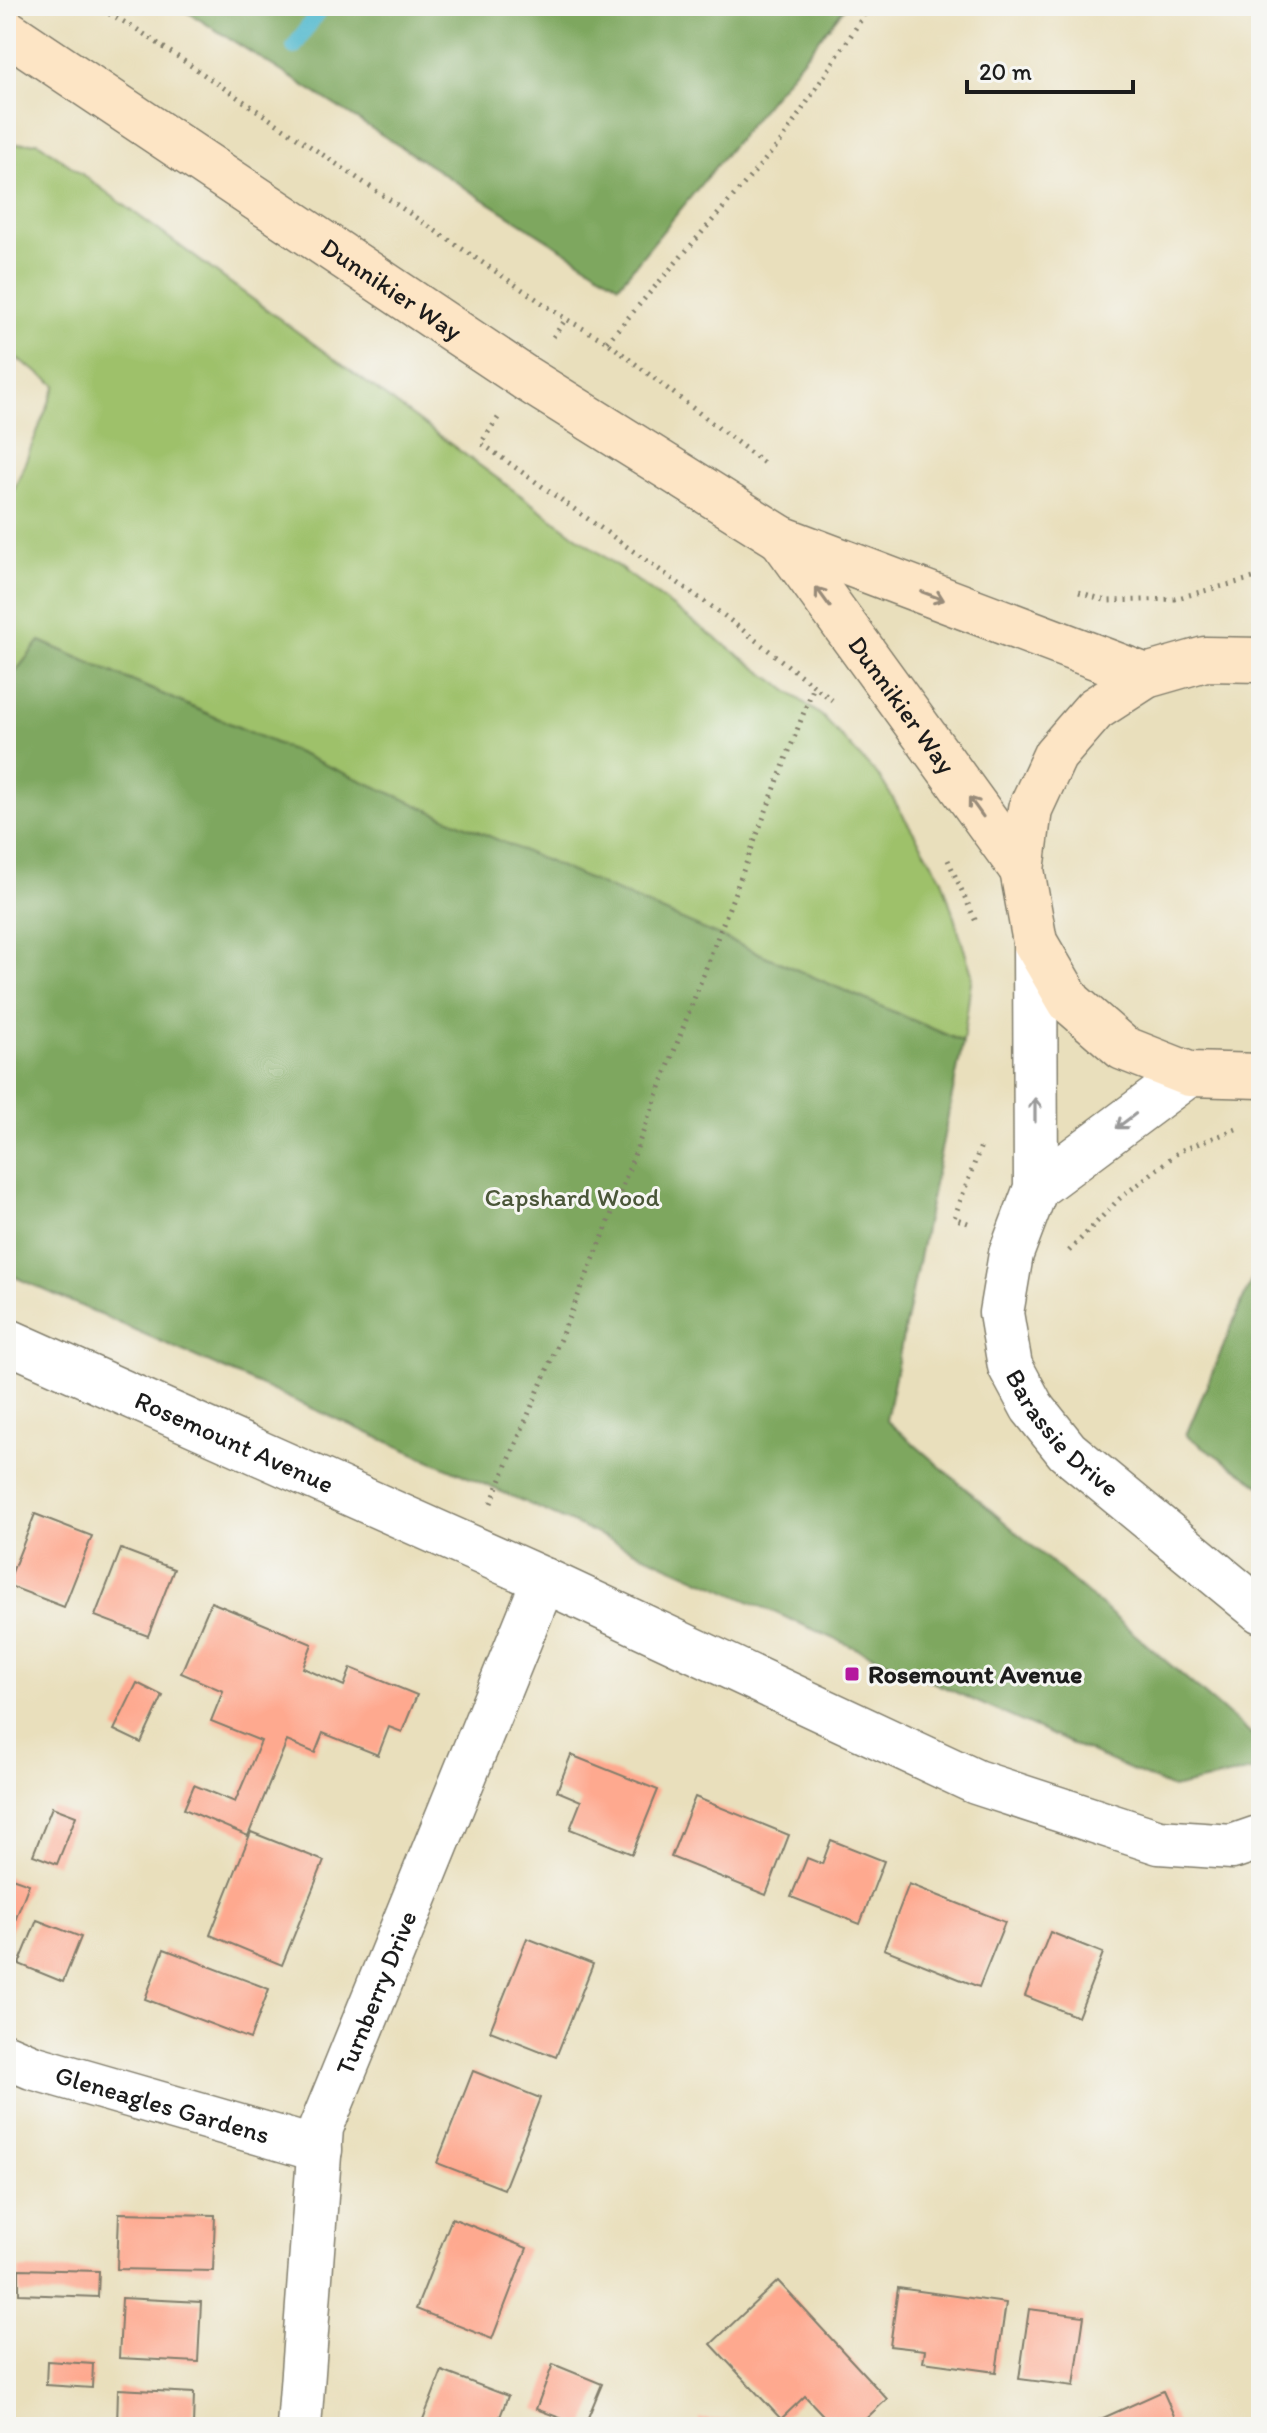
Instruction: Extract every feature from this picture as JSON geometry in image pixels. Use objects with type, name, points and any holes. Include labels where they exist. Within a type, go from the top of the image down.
[{"type":"main road","name":"Dunnikier Way","points":[[6,31],[525,378],[781,538],[1146,676]]},
{"type":"main road","name":"Dunnikier Way","points":[[781,538],[1022,870]]},
{"type":"main road","points":[[1261,660],[1205,659],[1146,676],[1095,709],[1055,755],[1030,809],[1022,870],[1035,942],[1070,1002],[1091,1021],[1123,1048],[1189,1074],[1261,1076]]},
{"type":"street","points":[[1035,942],[1036,1188]]},
{"type":"street","points":[[1036,1188],[1189,1074]]},
{"type":"street","name":"Barassie Drive","points":[[1036,1188],[1011,1254],[1001,1313],[1010,1366],[1032,1407],[1067,1451],[1261,1611]]},
{"type":"street","name":"Rosemount Avenue","points":[[6,1340],[472,1547],[976,1782],[1159,1842],[1232,1847],[1261,1837]]},
{"type":"street","name":"Turnberry Drive","points":[[299,2427],[321,2128],[544,1580]]},
{"type":"street","name":"Gleneagles Gardens","points":[[6,2056],[32,2067],[320,2150]]},
{"type":"path","points":[[95,6],[135,28],[566,319],[607,342],[770,468]]},
{"type":"path","points":[[607,342],[783,139],[870,6]]},
{"type":"path","points":[[566,319],[481,443],[726,617],[842,712]]},
{"type":"path","points":[[1064,587],[1107,601],[1174,599],[1261,576]]},
{"type":"path","points":[[472,1547],[602,1239],[814,686]]},
{"type":"path","points":[[946,855],[981,937]]},
{"type":"path","points":[[983,1138],[954,1218],[1062,1258],[1119,1199],[1180,1151],[1236,1129],[1248,1128]]},
{"type":"green space","points":[[178,6],[846,6],[619,285]]},
{"type":"green space","points":[[38,142],[822,716],[881,779],[942,879],[972,974],[963,1042],[40,641],[6,684],[6,510],[56,385],[6,351],[6,145]]},
{"type":"green space","name":"Capshard Wood","points":[[40,641],[963,1042],[886,1420],[1261,1743],[1261,1769],[1172,1788],[6,1273],[6,684]]},
{"type":"green space","points":[[1252,1278],[1261,1279],[1261,1486],[1186,1435]]},
{"type":"building","points":[[35,1514],[92,1536],[64,1607],[7,1585]]},
{"type":"building","points":[[121,1549],[174,1569],[148,1636],[95,1616]]},
{"type":"building","points":[[211,1602],[312,1644],[303,1668],[344,1686],[351,1668],[417,1695],[402,1732],[389,1727],[378,1755],[323,1733],[315,1753],[287,1741],[248,1836],[184,1809],[194,1785],[235,1802],[261,1741],[211,1721],[223,1691],[181,1673]]},
{"type":"building","points":[[137,1683],[163,1696],[141,1743],[114,1730]]},
{"type":"building","points":[[571,1755],[658,1790],[632,1854],[570,1829],[581,1801],[557,1791]]},
{"type":"building","points":[[695,1797],[789,1835],[766,1895],[671,1857]]},
{"type":"building","points":[[52,1807],[76,1816],[57,1864],[33,1855]]},
{"type":"building","points":[[251,1832],[324,1861],[282,1965],[210,1935]]},
{"type":"building","points":[[831,1840],[884,1861],[860,1924],[791,1897],[807,1858],[822,1864]]},
{"type":"building","points":[[6,1876],[29,1884],[6,1944]]},
{"type":"building","points":[[909,1884],[1005,1922],[979,1987],[884,1949]]},
{"type":"building","points":[[37,1920],[81,1937],[63,1982],[19,1964]]},
{"type":"building","points":[[1050,1932],[1103,1953],[1078,2017],[1025,1996]]},
{"type":"building","points":[[527,1938],[593,1964],[556,2057],[490,2031]]},
{"type":"building","points":[[164,1949],[269,1989],[250,2039],[145,1999]]},
{"type":"building","points":[[473,2071],[540,2098],[504,2189],[437,2163]]},
{"type":"building","points":[[119,2213],[215,2215],[213,2271],[117,2269]]},
{"type":"building","points":[[452,2218],[527,2248],[492,2339],[416,2309]]},
{"type":"building","points":[[19,2269],[99,2271],[98,2297],[19,2294]]},
{"type":"building","points":[[778,2281],[887,2399],[857,2427],[834,2427],[805,2396],[781,2419],[711,2344]]},
{"type":"building","points":[[898,2288],[1006,2303],[996,2372],[923,2362],[925,2350],[890,2346]]},
{"type":"building","points":[[122,2298],[201,2302],[198,2362],[119,2358]]},
{"type":"building","points":[[1029,2309],[1084,2316],[1074,2386],[1019,2379]]},
{"type":"building","points":[[47,2361],[93,2364],[92,2388],[46,2385]]},
{"type":"building","points":[[553,2364],[602,2384],[584,2427],[536,2409]]},
{"type":"building","points":[[442,2371],[508,2396],[496,2427],[420,2427]]},
{"type":"building","points":[[118,2389],[194,2393],[193,2427],[117,2427]]},
{"type":"building","points":[[1163,2391],[1179,2427],[1083,2427]]},
{"type":"building","points":[[699,2419],[746,2421],[746,2427],[699,2427]]},
{"type":"waterway","points":[[294,47],[322,6]]},
{"type":"place","name":"Rosemount Avenue","points":[[852,1674]]}]
